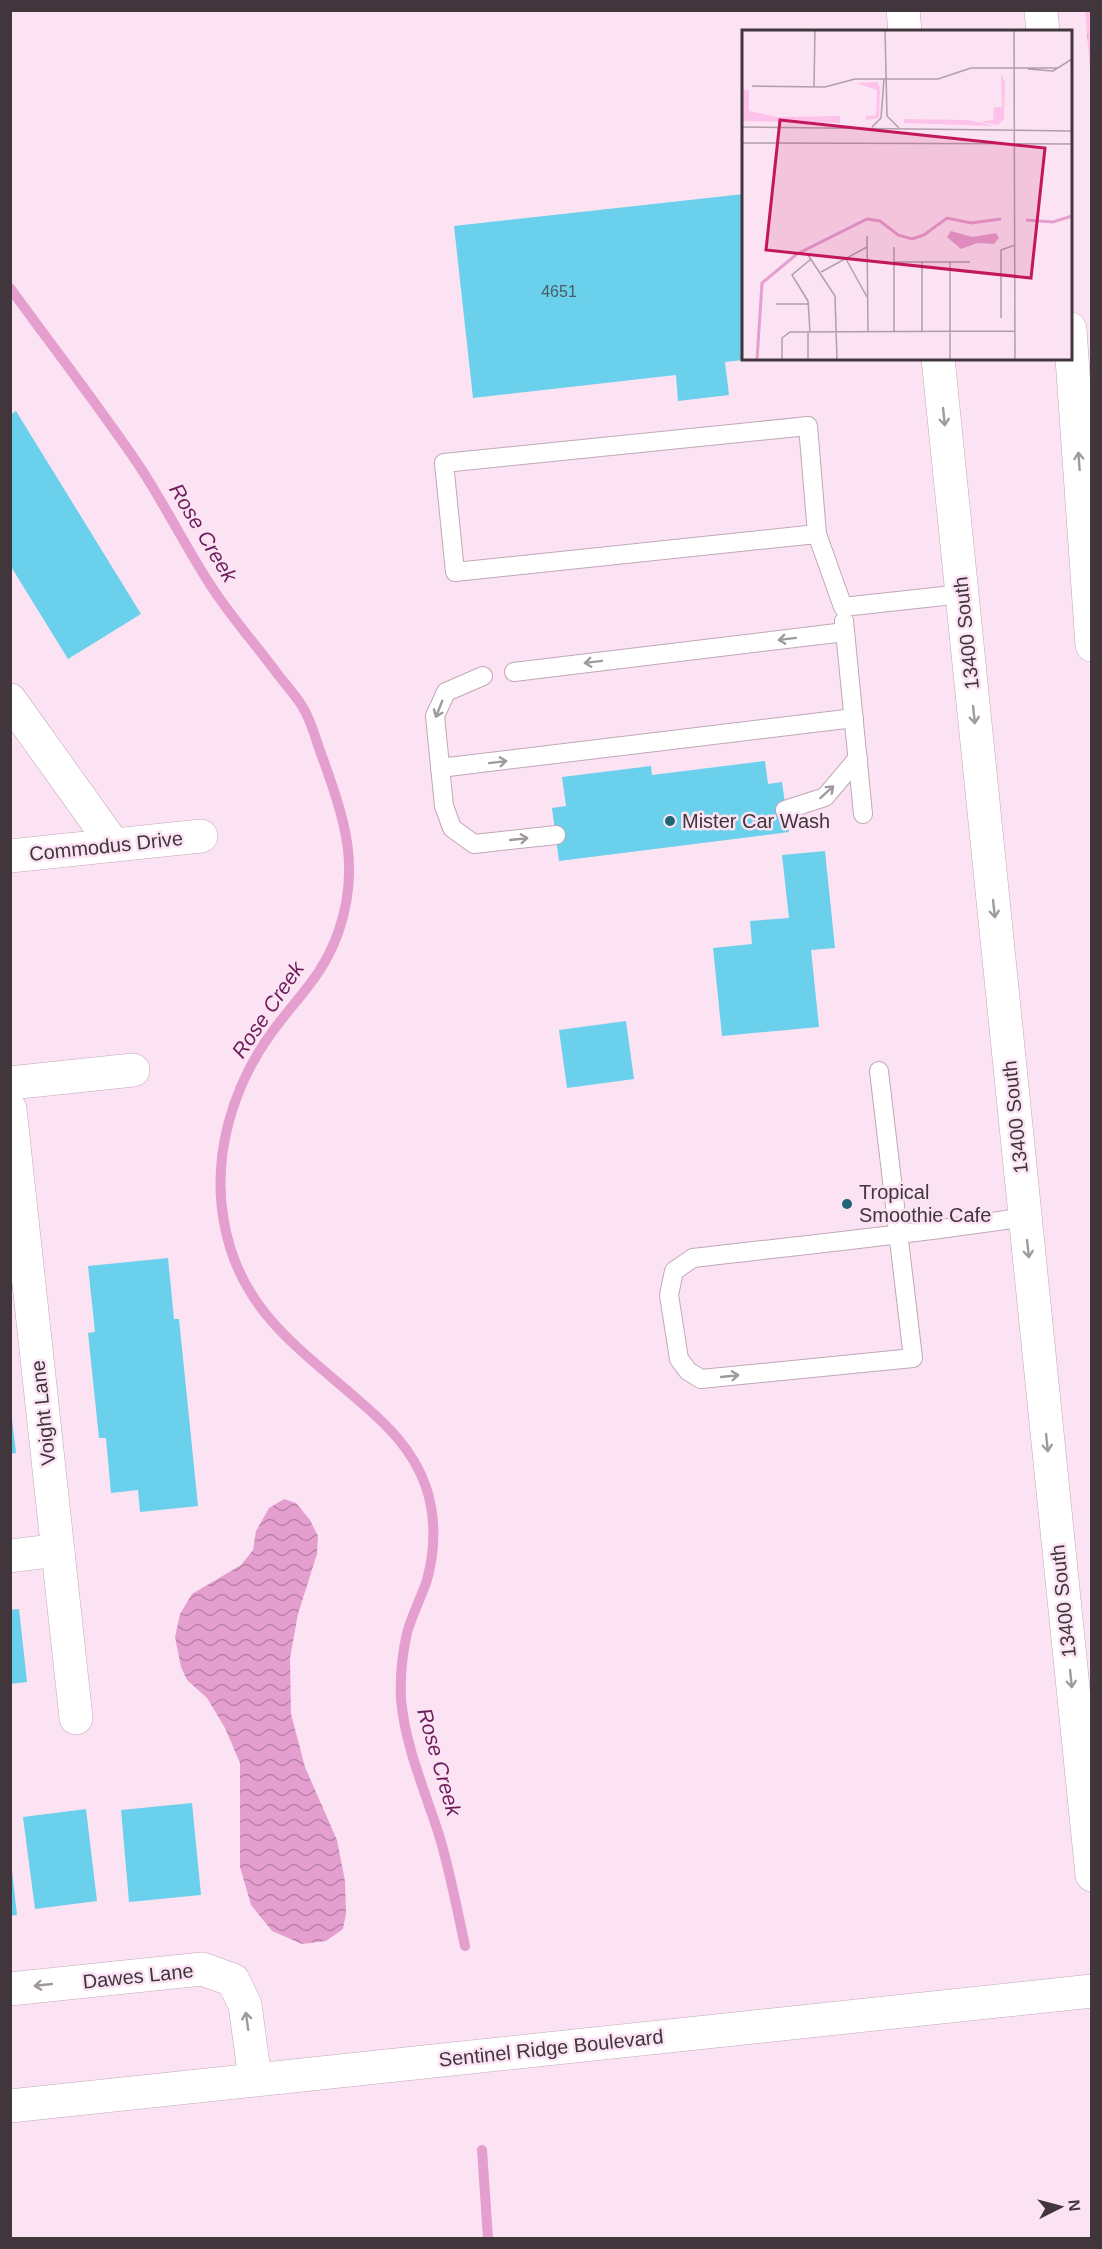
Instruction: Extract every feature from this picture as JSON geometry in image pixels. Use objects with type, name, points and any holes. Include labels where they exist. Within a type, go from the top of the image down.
[{"type":"main road","points":[[903,10],[905,30]]},
{"type":"main road","points":[[1041,10],[1043,30]]},
{"type":"main road","points":[[1072,344],[1092,645]]},
{"type":"main road","name":"13400 South","points":[[938,360],[1092,1875]]},
{"type":"main road","points":[[10,700],[113,844]]},
{"type":"main road","name":"Commodus Drive","points":[[10,856],[201,836]]},
{"type":"main road","points":[[10,1083],[133,1070]]},
{"type":"main road","name":"Voight Lane","points":[[10,1109],[22,1319],[58,1550],[76,1718]]},
{"type":"main road","points":[[10,1556],[58,1550]]},
{"type":"main road","name":"Dawes Lane","points":[[10,1989],[202,1969],[233,1980],[244,2006],[255,2079]]},
{"type":"main road","name":"Sentinel Ridge Boulevard","points":[[10,2106],[1092,1991]]},
{"type":"lane","points":[[817,534],[455,572],[444,463],[808,426],[817,534],[843,607],[863,814]]},
{"type":"lane","points":[[843,607],[962,594]]},
{"type":"lane","points":[[514,672],[845,632]]},
{"type":"lane","points":[[483,676],[446,692],[435,716],[444,806],[452,828],[474,844],[556,835]]},
{"type":"lane","points":[[440,768],[854,718]]},
{"type":"lane","points":[[785,810],[825,797],[858,758]]},
{"type":"lane","points":[[879,1071],[899,1234],[913,1358],[701,1379],[688,1371],[679,1359],[669,1296],[674,1271],[693,1258],[899,1234],[1025,1217]]},
{"type":"green space","points":[[1085,11],[1091,11],[1091,82]]},
{"type":"water","points":[[284,1499],[296,1503],[310,1520],[318,1536],[317,1554],[298,1614],[290,1658],[291,1714],[305,1767],[337,1840],[345,1881],[346,1914],[343,1929],[326,1941],[302,1944],[272,1931],[251,1905],[240,1867],[240,1763],[225,1728],[207,1698],[187,1680],[181,1667],[175,1637],[180,1614],[192,1594],[241,1565],[253,1550],[256,1531],[269,1508]]},
{"type":"building","points":[[742,194],[742,360],[744,360],[725,362],[729,395],[678,401],[676,375],[473,398],[454,226]]},
{"type":"building","points":[[16,411],[141,614],[68,659],[10,565],[10,415]]},
{"type":"building","name":"Mister Car Wash","points":[[765,761],[768,784],[782,782],[789,832],[559,861],[552,808],[566,806],[562,777],[651,766],[652,775]]},
{"type":"building","points":[[825,851],[835,948],[811,950],[819,1027],[722,1036],[713,948],[752,944],[750,921],[789,918],[782,855]]},
{"type":"building","points":[[626,1021],[634,1079],[567,1088],[559,1030]]},
{"type":"building","points":[[168,1258],[174,1319],[179,1319],[198,1506],[140,1512],[138,1490],[111,1493],[106,1438],[99,1438],[88,1333],[95,1332],[88,1266]]},
{"type":"building","points":[[10,1419],[12,1419],[16,1453],[10,1454]]},
{"type":"building","points":[[19,1609],[27,1682],[10,1684],[10,1610]]},
{"type":"building","points":[[192,1803],[201,1895],[129,1902],[121,1810]]},
{"type":"building","points":[[86,1809],[97,1901],[35,1909],[23,1817]]},
{"type":"building","points":[[12,1871],[17,1915],[10,1916],[10,1872]]},
{"type":"waterway","name":"Rose Creek","points":[[10,288],[138,464],[219,598],[300,702],[311,725],[338,803],[349,866],[345,909],[338,933],[324,963],[270,1035],[245,1077],[228,1124],[223,1148],[221,1197],[224,1222],[232,1252],[257,1302],[292,1342],[368,1408],[398,1438],[414,1461],[426,1487],[432,1510],[432,1557],[427,1580],[407,1633],[402,1666],[401,1699],[411,1751],[443,1849],[465,1946]]},
{"type":"waterway","name":"Rose Creek","points":[[482,2150],[488,2238]]},
{"type":"place","name":"Mister Car Wash","points":[[670,821]]},
{"type":"place","name":"Tropical Smoothie Cafe","points":[[847,1204]]}]
